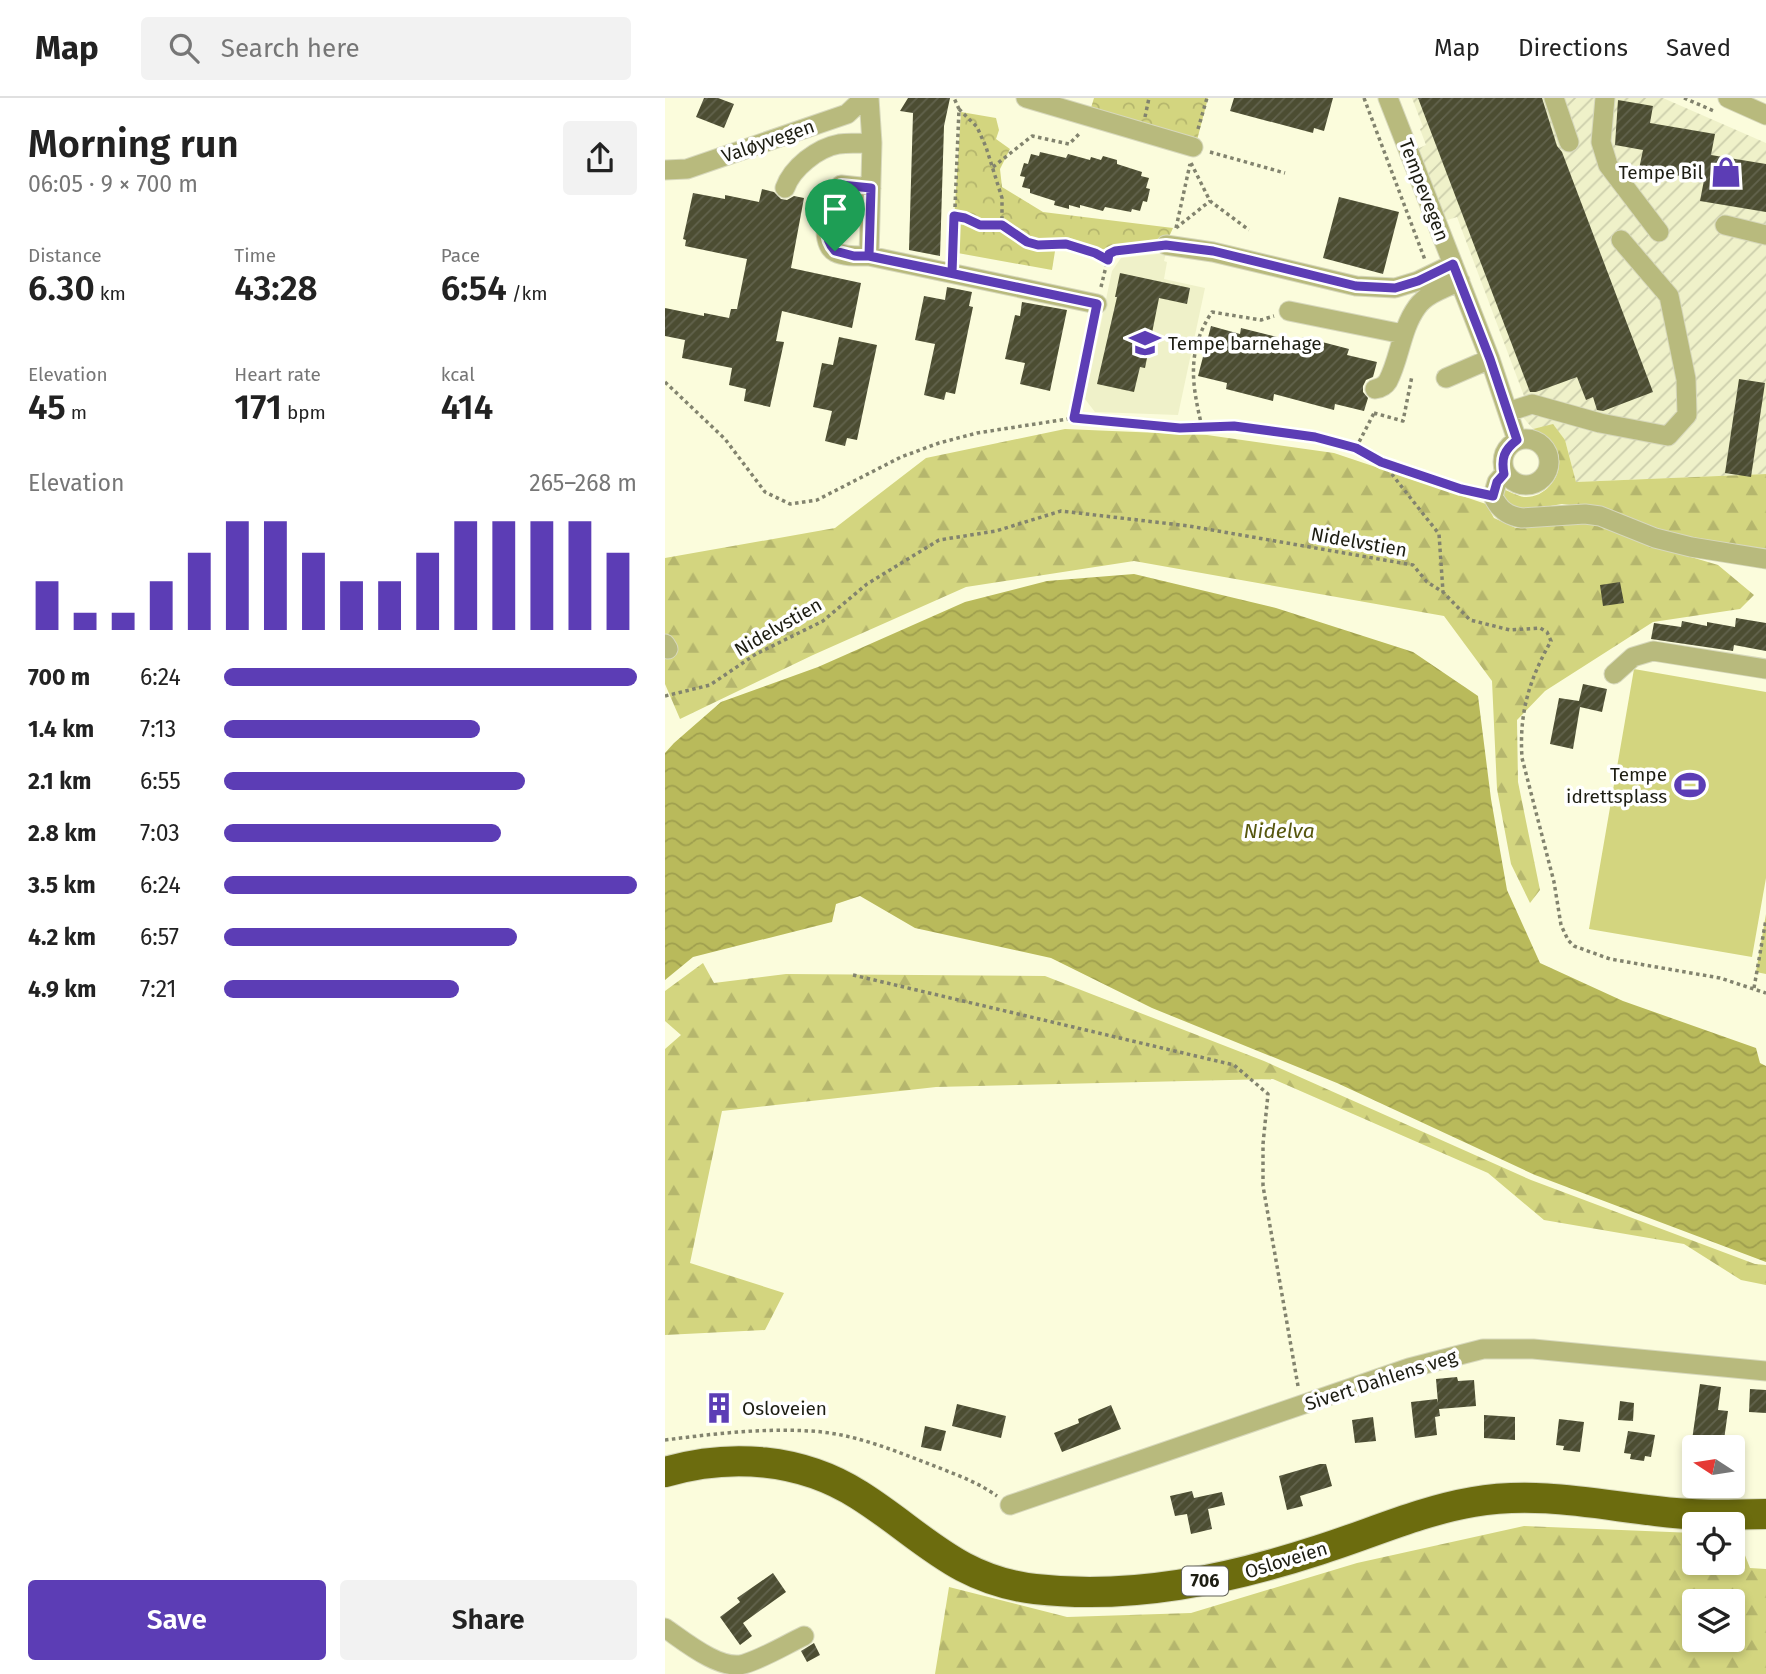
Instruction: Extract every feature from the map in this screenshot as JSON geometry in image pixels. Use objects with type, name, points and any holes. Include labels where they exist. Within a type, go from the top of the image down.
[{"type":"highway","name":"Osloveien","points":[[665,1472],[708,1462],[739,1460],[771,1462],[802,1469],[832,1480],[860,1495],[930,1547],[974,1573],[1011,1585],[1065,1591],[1137,1589],[1225,1578],[1321,1550],[1410,1518],[1454,1506],[1495,1499],[1540,1497],[1660,1512],[1766,1514]]},
{"type":"street","name":"Valøyvegen","points":[[867,98],[872,143],[869,256]]},
{"type":"street","name":"Valøyvegen","points":[[665,170],[687,169],[847,114],[867,98]]},
{"type":"street","points":[[1026,98],[1094,118],[1192,154]]},
{"type":"street","name":"Tempevegen","points":[[1388,98],[1490,359],[1517,440]]},
{"type":"street","points":[[1553,98],[1569,142]]},
{"type":"street","points":[[1605,98],[1601,142],[1608,165],[1659,232]]},
{"type":"street","points":[[1728,98],[1766,115]]},
{"type":"street","points":[[785,188],[800,166],[817,153],[837,144],[872,143]]},
{"type":"street","points":[[871,188],[841,185],[834,192],[825,230],[829,244],[835,251],[1097,304]]},
{"type":"street","points":[[1725,225],[1766,234]]},
{"type":"street","points":[[1171,236],[1213,251],[1356,286],[1395,288],[1430,275],[1456,273]]},
{"type":"street","points":[[1508,412],[1532,404],[1600,423],[1668,436],[1687,415],[1686,379],[1669,296],[1621,240]]},
{"type":"street","points":[[1377,389],[1387,383],[1403,334],[1417,306],[1456,273]]},
{"type":"street","points":[[1290,311],[1403,334]]},
{"type":"street","points":[[1446,378],[1490,359]]},
{"type":"street","points":[[1529,439],[1541,444],[1548,455],[1548,468],[1542,479],[1531,485],[1518,484],[1504,474],[1502,463],[1506,449],[1517,440],[1529,439]]},
{"type":"street","points":[[1504,474],[1497,482],[1493,496],[1504,512],[1513,517],[1522,519],[1585,514],[1600,516],[1655,538],[1691,547],[1766,559]]},
{"type":"street","points":[[1614,674],[1633,657],[1653,651],[1766,669]]},
{"type":"street","name":"Sivert Dahlens veg","points":[[1010,1505],[1440,1359],[1483,1349],[1533,1349],[1766,1371]]},
{"type":"street","points":[[665,1628],[717,1661],[729,1665],[742,1665],[804,1636]]},
{"type":"path","points":[[954,98],[959,109],[977,127],[993,167],[1002,198],[1002,225]]},
{"type":"path","points":[[1171,236],[1207,98]]},
{"type":"path","points":[[1364,98],[1430,275]]},
{"type":"path","points":[[952,273],[959,109]]},
{"type":"path","points":[[993,167],[1032,136],[1069,144],[1094,118]]},
{"type":"path","points":[[1192,154],[1285,173]]},
{"type":"path","points":[[1192,154],[1210,201],[1249,230]]},
{"type":"path","points":[[1074,418],[1109,254],[1171,236],[1210,201]]},
{"type":"path","points":[[954,216],[980,225],[1002,225],[1027,242],[1038,245],[1066,244],[1108,260]]},
{"type":"path","points":[[1202,427],[1192,372],[1204,324],[1212,312],[1261,320],[1290,311]]},
{"type":"path","points":[[665,382],[725,439],[765,492],[790,505],[817,500],[901,457],[939,443],[977,433],[1074,418],[1180,428],[1234,426],[1315,437],[1356,448],[1381,462],[1461,489],[1493,496]]},
{"type":"path","points":[[1356,448],[1374,413],[1377,389]]},
{"type":"path","points":[[1381,462],[1439,534],[1443,592]]},
{"type":"path","name":"Nidelvstien","points":[[665,696],[710,685],[756,654],[823,621],[867,584],[939,540],[996,531],[1061,511],[1189,526],[1413,565],[1427,582],[1443,592],[1470,620],[1510,630],[1540,628],[1547,632],[1551,641],[1528,689],[1521,742],[1522,758],[1554,881],[1561,925],[1567,940],[1587,953],[1610,960],[1720,978],[1766,993]]},
{"type":"path","points":[[1754,988],[1766,919]]},
{"type":"path","points":[[853,975],[1234,1065],[1268,1094],[1263,1144],[1263,1186],[1299,1391],[1305,1404]]},
{"type":"path","points":[[665,1440],[769,1431],[811,1431],[845,1436],[895,1451],[981,1485],[1010,1505]]},
{"type":"shaded area","points":[[1412,98],[1663,98],[1766,143],[1766,474],[1576,482],[1565,440],[1553,425],[1533,429],[1520,414],[1514,401],[1524,396],[1457,217],[1444,221],[1417,149],[1426,145],[1420,129],[1423,127]]},
{"type":"shaded area","name":"Tempe barnehage","points":[[1166,253],[1164,279],[1205,288],[1178,415],[1095,412],[1085,399],[1112,271],[1121,258]]},
{"type":"green space","points":[[1094,98],[1208,98],[1196,144],[1090,111]]},
{"type":"green space","points":[[961,112],[996,118],[999,130],[996,139],[1010,149],[1000,169],[1002,187],[1043,212],[1173,228],[1168,239],[1110,247],[1102,255],[1056,245],[1052,270],[952,252]]},
{"type":"green space","points":[[1553,424],[1565,440],[1576,482],[1766,474],[1766,555],[1680,539],[1602,509],[1562,504],[1521,511],[1505,503],[1503,489],[1524,497],[1540,494],[1552,483],[1559,468],[1557,451],[1550,441],[1533,429]]},
{"type":"green space","points":[[1065,429],[1207,435],[1334,453],[1486,504],[1494,518],[1516,528],[1592,522],[1664,549],[1718,565],[1754,595],[1740,609],[1653,622],[1545,691],[1517,720],[1518,782],[1540,890],[1530,903],[1511,864],[1497,789],[1492,681],[1444,616],[1134,561],[966,587],[813,655],[680,719],[665,684],[665,558],[835,528],[926,458]]},
{"type":"green space","name":"Tempe idrettsplass","points":[[1634,669],[1766,692],[1766,878],[1752,957],[1589,929]]},
{"type":"green space","points":[[1766,914],[1766,974],[1756,972]]},
{"type":"green space","points":[[703,963],[714,983],[786,974],[1045,976],[1264,1061],[1531,1180],[1755,1264],[1766,1265],[1766,1285],[1741,1280],[1684,1244],[1544,1220],[1488,1173],[1273,1079],[936,1087],[722,1111],[690,1263],[784,1293],[765,1330],[665,1335],[665,1049],[681,1035],[665,1021],[665,991]]},
{"type":"green space","points":[[1524,1526],[1682,1533],[1682,1575],[1745,1575],[1745,1555],[1750,1568],[1766,1569],[1766,1674],[935,1674],[949,1587],[1067,1617],[1191,1613],[1357,1563]]},
{"type":"water","name":"Nidelva","points":[[1134,574],[1276,608],[1413,652],[1478,696],[1491,799],[1507,890],[1540,963],[1623,1001],[1756,1048],[1760,1063],[1766,1066],[1766,1262],[1535,1175],[1337,1083],[1152,1008],[1051,958],[915,928],[860,896],[836,904],[832,922],[693,957],[665,980],[665,753],[721,702],[818,667],[965,602],[1047,581]]},
{"type":"building","points":[[704,98],[718,98],[734,104],[724,128],[696,117]]},
{"type":"building","points":[[908,98],[950,98],[944,126],[940,256],[909,250],[913,113],[900,111]]},
{"type":"building","points":[[1234,98],[1333,98],[1324,131],[1314,128],[1313,133],[1230,111]]},
{"type":"building","points":[[1418,98],[1542,98],[1557,146],[1562,152],[1653,392],[1603,411],[1597,410],[1593,397],[1586,400],[1577,377],[1530,392]]},
{"type":"building","points":[[1618,100],[1653,106],[1650,123],[1715,134],[1711,155],[1766,164],[1766,212],[1700,201],[1704,180],[1639,169],[1643,150],[1615,145]]},
{"type":"building","points":[[1040,152],[1066,158],[1068,154],[1090,160],[1091,157],[1101,160],[1103,156],[1117,160],[1117,164],[1142,172],[1141,176],[1149,178],[1146,188],[1150,189],[1147,202],[1143,201],[1140,211],[1132,209],[1131,212],[1105,207],[1103,211],[1080,205],[1080,208],[1069,205],[1069,209],[1054,205],[1055,201],[1030,193],[1030,189],[1022,187],[1025,177],[1020,176],[1024,163],[1028,164],[1031,154],[1039,156]]},
{"type":"building","points":[[762,189],[774,192],[781,199],[787,200],[794,196],[804,198],[791,268],[861,283],[852,328],[782,311],[776,341],[784,342],[770,407],[744,401],[746,389],[729,385],[732,368],[682,358],[685,340],[665,336],[665,308],[729,318],[731,309],[737,309],[747,259],[685,246],[686,240],[683,239],[693,193],[725,199],[725,195],[759,202]]},
{"type":"building","points":[[1339,197],[1399,212],[1383,274],[1323,258]]},
{"type":"building","points":[[1120,273],[1190,288],[1187,304],[1159,298],[1145,368],[1140,367],[1134,392],[1097,384]]},
{"type":"building","points":[[947,287],[972,292],[969,306],[973,307],[955,394],[946,392],[944,400],[924,395],[935,344],[915,340],[924,296],[945,300]]},
{"type":"building","points":[[1022,302],[1067,310],[1050,391],[1020,384],[1025,363],[1005,359],[1015,315],[1020,316]]},
{"type":"building","points":[[1211,326],[1240,334],[1241,328],[1301,343],[1303,337],[1349,349],[1347,355],[1377,362],[1373,377],[1366,380],[1363,386],[1363,392],[1368,398],[1364,411],[1335,404],[1334,410],[1274,394],[1273,401],[1226,389],[1227,383],[1198,376]]},
{"type":"building","points":[[839,337],[877,345],[857,440],[847,438],[845,446],[825,441],[832,411],[813,407],[822,363],[833,365]]},
{"type":"building","points":[[1739,379],[1765,383],[1751,477],[1725,473]]},
{"type":"building","points":[[1620,582],[1624,603],[1603,606],[1600,585]]},
{"type":"building","points":[[1736,618],[1766,623],[1766,651],[1734,645],[1733,651],[1651,639],[1654,623],[1681,627],[1682,621],[1707,626],[1707,622],[1735,627]]},
{"type":"building","points":[[1583,684],[1607,689],[1602,712],[1580,707],[1573,749],[1550,744],[1559,698],[1579,701]]},
{"type":"building","points":[[1457,1377],[1458,1381],[1474,1380],[1476,1406],[1439,1409],[1440,1416],[1435,1417],[1437,1435],[1415,1438],[1411,1402],[1437,1399],[1438,1403],[1436,1379]]},
{"type":"building","points":[[1700,1384],[1721,1387],[1718,1410],[1728,1411],[1725,1435],[1693,1435]]},
{"type":"building","points":[[1750,1389],[1766,1390],[1766,1413],[1749,1412]]},
{"type":"building","points":[[1620,1401],[1634,1403],[1633,1421],[1618,1420]]},
{"type":"building","points":[[957,1404],[1006,1416],[1001,1438],[952,1426]]},
{"type":"building","points":[[1111,1405],[1121,1429],[1062,1452],[1054,1433]]},
{"type":"building","points":[[1484,1415],[1515,1417],[1515,1440],[1484,1438]]},
{"type":"building","points":[[1373,1417],[1376,1441],[1355,1443],[1352,1420]]},
{"type":"building","points":[[1559,1419],[1584,1422],[1580,1452],[1563,1450],[1564,1446],[1556,1445]]},
{"type":"building","points":[[925,1426],[946,1431],[941,1451],[921,1447]]},
{"type":"building","points":[[1628,1431],[1655,1435],[1651,1457],[1645,1456],[1644,1461],[1630,1459],[1631,1454],[1624,1453]]},
{"type":"building","points":[[1326,1464],[1332,1486],[1300,1496],[1303,1506],[1287,1510],[1279,1476]]},
{"type":"building","points":[[1192,1491],[1194,1498],[1222,1492],[1225,1505],[1208,1509],[1212,1529],[1191,1534],[1187,1514],[1175,1516],[1170,1496]]},
{"type":"building","points":[[773,1573],[786,1592],[743,1623],[752,1636],[740,1645],[720,1617],[740,1602],[737,1598]]},
{"type":"building","points":[[814,1643],[820,1655],[807,1662],[801,1651]]},
{"type":"place","name":"Tempe Bil","points":[[1726,172]]},
{"type":"place","name":"Tempe barnehage","points":[[1145,343]]},
{"type":"place","name":"Tempe idrettsplass","points":[[1690,785]]},
{"type":"place","name":"Osloveien","points":[[719,1408]]},
{"type":"route","points":[[841,185],[871,188],[869,256],[952,273],[954,216],[980,225],[1002,225],[1027,242],[1038,245],[1066,244],[1108,260],[1109,254],[1115,251],[1166,245],[1213,251],[1356,286],[1395,288],[1418,281],[1453,264],[1490,359],[1517,440],[1506,449],[1502,463],[1504,474],[1497,482],[1493,496],[1461,489],[1381,462],[1356,448],[1315,437],[1234,426],[1180,428],[1074,418],[1097,304],[835,251],[829,244],[825,230],[834,192],[841,185]]}]
